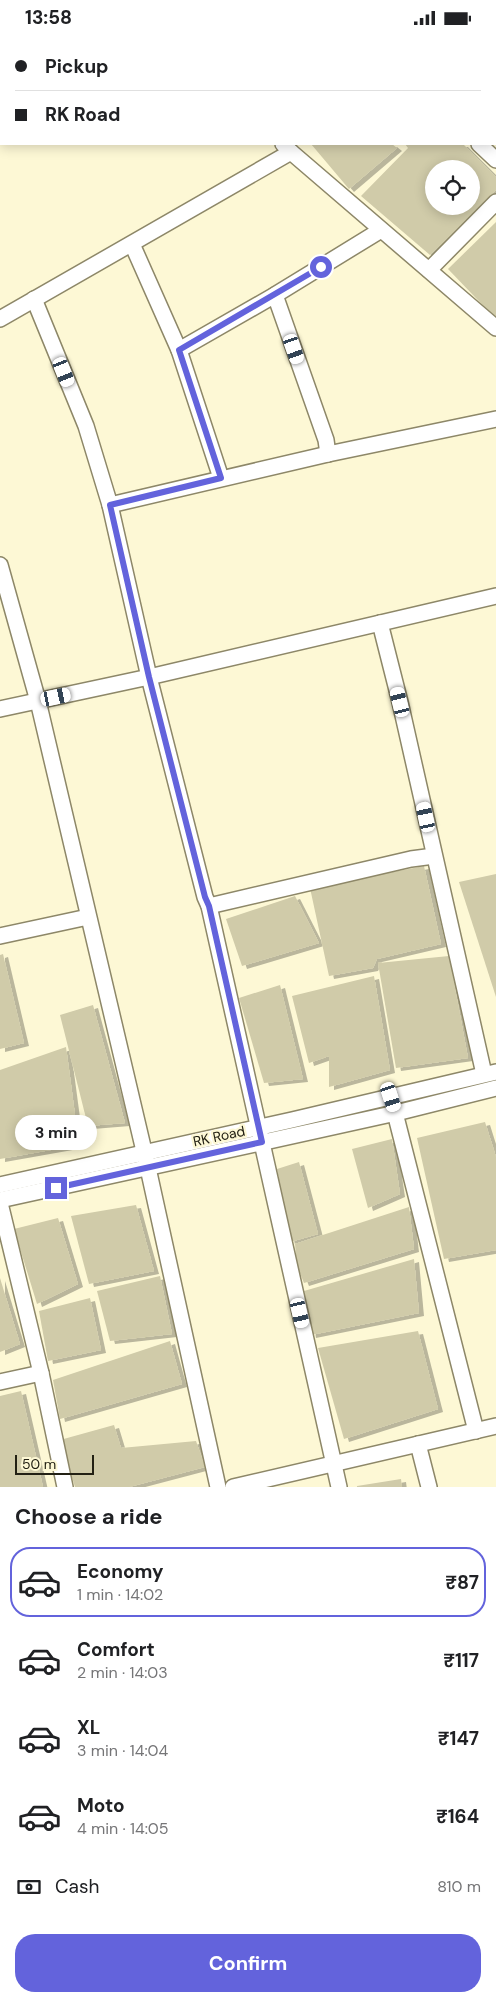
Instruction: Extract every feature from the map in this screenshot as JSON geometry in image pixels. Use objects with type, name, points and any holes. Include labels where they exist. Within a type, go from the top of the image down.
[{"type":"street","points":[[480,145],[496,160]]},
{"type":"street","points":[[0,319],[132,243],[287,148],[496,328]]},
{"type":"street","points":[[428,270],[496,202]]},
{"type":"street","points":[[179,350],[275,295],[381,230]]},
{"type":"street","points":[[132,243],[179,350],[221,478]]},
{"type":"street","points":[[275,295],[326,440],[328,453]]},
{"type":"street","points":[[34,299],[86,426],[110,505],[149,677],[205,897],[209,906],[339,1487]]},
{"type":"street","points":[[110,505],[328,453],[496,419]]},
{"type":"street","points":[[0,565],[38,701],[148,1168],[218,1487]]},
{"type":"street","points":[[0,709],[149,677],[496,596]]},
{"type":"street","points":[[380,623],[400,702],[434,855],[490,1073]]},
{"type":"street","points":[[209,906],[434,855]]},
{"type":"street","points":[[0,936],[88,917]]},
{"type":"street","name":"RK Road","points":[[0,1201],[148,1168],[391,1097],[490,1073]]},
{"type":"street","name":"RK Road","points":[[0,1185],[144,1153],[396,1113],[496,1089]]},
{"type":"street","points":[[391,1097],[476,1431]]},
{"type":"street","points":[[0,1201],[65,1487]]},
{"type":"street","points":[[0,1382],[40,1373]]},
{"type":"street","points":[[233,1487],[496,1426]]},
{"type":"street","points":[[418,1444],[429,1487]]},
{"type":"building","points":[[312,145],[393,145],[397,148],[349,189]]},
{"type":"building","points":[[406,145],[464,145],[479,160],[425,160],[425,215],[471,215],[430,255],[361,196],[408,148]]},
{"type":"building","points":[[480,161],[496,177],[496,190],[480,206]]},
{"type":"building","points":[[496,222],[496,319],[448,269]]},
{"type":"building","points":[[424,866],[441,944],[377,959],[373,968],[329,976],[310,888]]},
{"type":"building","points":[[496,874],[496,997],[459,882]]},
{"type":"building","points":[[295,896],[319,943],[242,966],[226,919]]},
{"type":"building","points":[[3,954],[24,1043],[0,1049],[0,955]]},
{"type":"building","points":[[449,956],[468,1058],[396,1068],[378,963]]},
{"type":"building","points":[[374,976],[390,1070],[329,1087],[329,1056],[309,1063],[292,996]]},
{"type":"building","points":[[280,985],[303,1079],[264,1083],[239,998]]},
{"type":"building","points":[[93,1005],[125,1123],[88,1126],[60,1015]]},
{"type":"building","points":[[66,1047],[79,1145],[0,1159],[0,1070]]},
{"type":"building","points":[[485,1122],[496,1157],[496,1250],[444,1259],[417,1138]]},
{"type":"building","points":[[392,1139],[400,1194],[368,1208],[352,1149]]},
{"type":"building","points":[[299,1162],[318,1234],[290,1242],[277,1169]]},
{"type":"building","points":[[136,1205],[154,1271],[89,1284],[71,1216]]},
{"type":"building","points":[[409,1207],[414,1249],[304,1283],[297,1266],[295,1244]]},
{"type":"building","points":[[58,1218],[78,1284],[37,1304],[14,1229]]},
{"type":"building","points":[[414,1259],[419,1313],[311,1335],[304,1291]]},
{"type":"building","points":[[160,1276],[172,1334],[110,1341],[97,1291]]},
{"type":"building","points":[[0,1278],[20,1344],[0,1352]]},
{"type":"building","points":[[90,1298],[101,1350],[48,1361],[39,1311]]},
{"type":"building","points":[[418,1331],[438,1409],[344,1439],[318,1348]]},
{"type":"building","points":[[170,1341],[182,1384],[60,1419],[53,1380]]},
{"type":"building","points":[[21,1391],[43,1487],[0,1487],[0,1396]]},
{"type":"building","points":[[114,1425],[121,1448],[196,1441],[205,1467],[129,1487],[75,1487],[60,1440]]},
{"type":"building","points":[[401,1479],[402,1487],[357,1487],[357,1486]]},
{"type":"route","points":[[56,1188],[262,1142],[209,906],[205,897],[149,677],[110,505],[221,478],[179,350],[321,267]]}]
